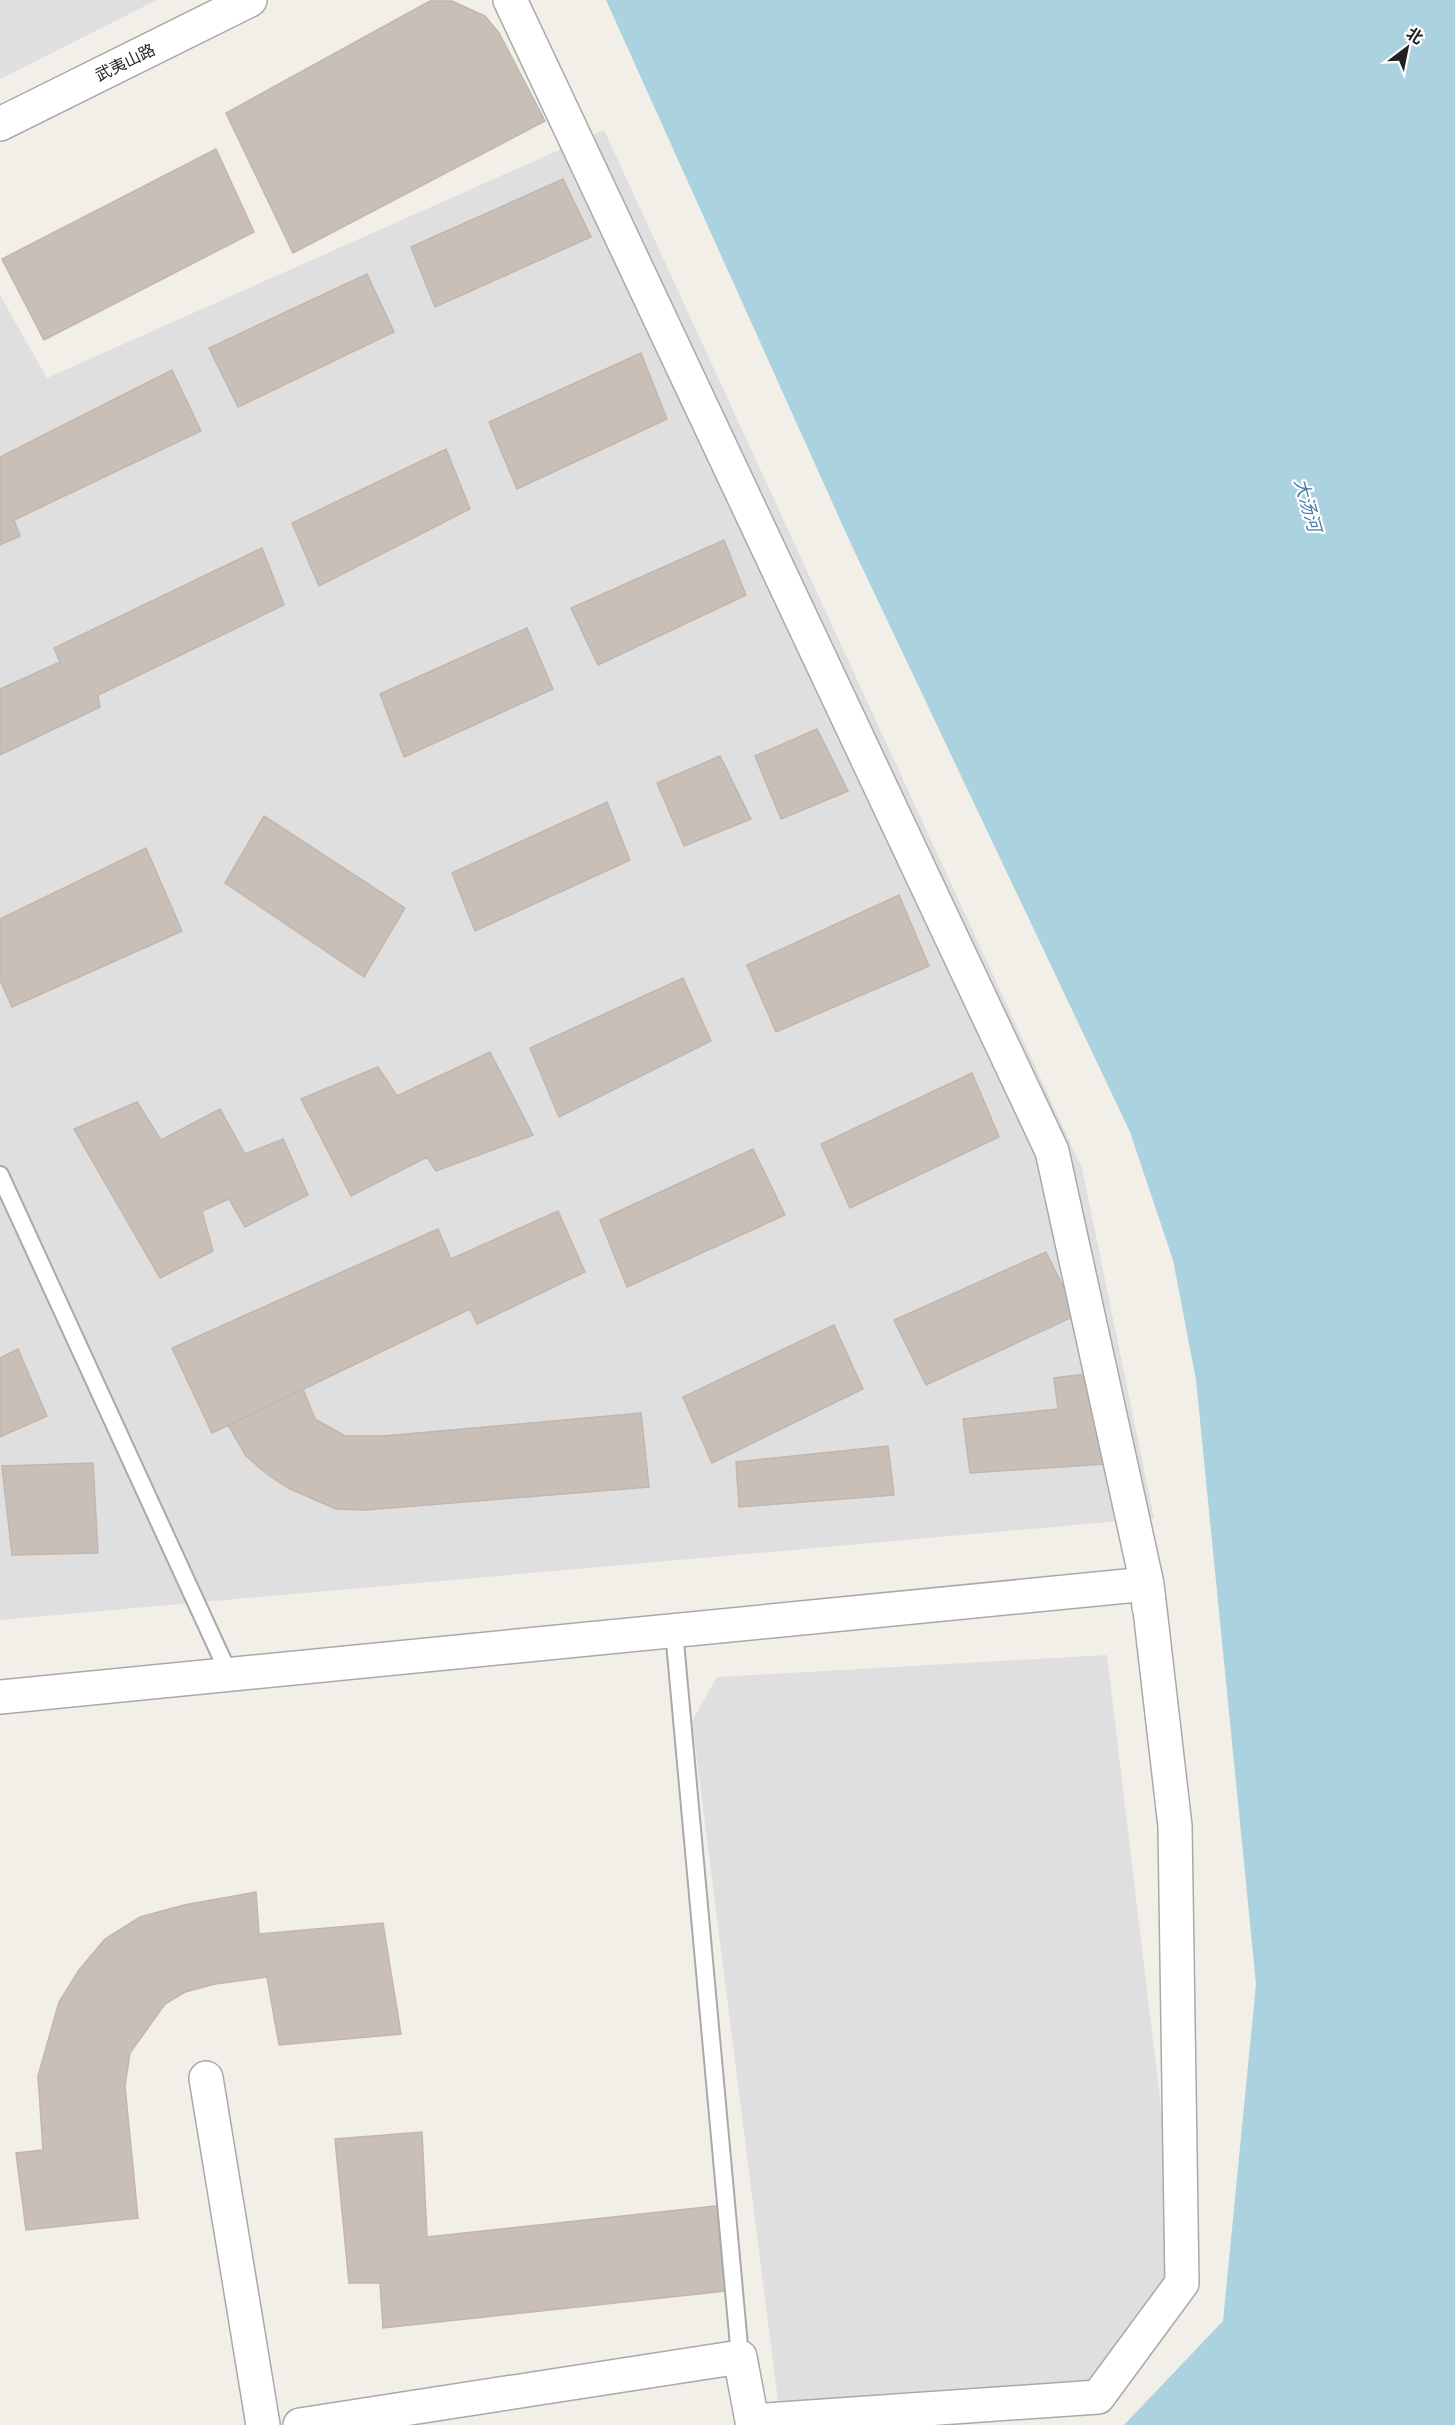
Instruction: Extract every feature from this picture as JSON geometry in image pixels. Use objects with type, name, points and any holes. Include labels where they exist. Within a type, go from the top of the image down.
[{"type":"street","name":"武夷山路","points":[[0,124],[250,0]]},
{"type":"street","points":[[300,2425],[740,2357],[752,2421],[1098,2397],[1182,2283],[1175,1826],[1147,1584],[1052,1151],[510,0]]},
{"type":"street","points":[[0,1697],[1147,1584]]},
{"type":"street","points":[[206,2078],[263,2425]]},
{"type":"lane","points":[[0,1175],[229,1674]]},
{"type":"lane","points":[[674,1631],[740,2357]]},
{"type":"shaded area","points":[[0,0],[157,0],[0,79]]},
{"type":"shaded area","points":[[604,130],[1082,1168],[1154,1518],[0,1620],[0,295],[47,378]]},
{"type":"shaded area","points":[[1107,1655],[1182,2283],[1098,2397],[781,2425],[692,1721],[717,1677]]},
{"type":"water","name":"大汤河","points":[[606,0],[1455,0],[1455,2425],[1124,2425],[1223,2321],[1256,1984],[1196,1380],[1173,1260],[1130,1132],[851,544]]},
{"type":"building","points":[[430,1],[452,1],[485,16],[499,33],[545,121],[293,253],[226,113]]},
{"type":"building","points":[[216,149],[254,232],[44,340],[2,259]]},
{"type":"building","points":[[563,179],[591,237],[435,307],[411,247]]},
{"type":"building","points":[[367,274],[394,332],[238,407],[209,348]]},
{"type":"building","points":[[641,353],[667,419],[517,489],[489,422]]},
{"type":"building","points":[[172,370],[201,431],[14,520],[20,536],[0,545],[0,457]]},
{"type":"building","points":[[446,449],[470,509],[319,586],[292,523]]},
{"type":"building","points":[[724,540],[746,595],[598,665],[571,608]]},
{"type":"building","points":[[262,548],[284,605],[98,695],[100,707],[0,755],[0,689],[60,662],[54,648]]},
{"type":"building","points":[[527,628],[553,689],[404,757],[380,694]]},
{"type":"building","points":[[817,729],[848,791],[781,819],[755,756]]},
{"type":"building","points":[[720,756],[751,819],[684,846],[657,783]]},
{"type":"building","points":[[607,802],[630,860],[475,931],[452,873]]},
{"type":"building","points":[[264,816],[405,908],[364,977],[225,883]]},
{"type":"building","points":[[146,848],[182,931],[12,1007],[0,980],[0,919]]},
{"type":"building","points":[[899,895],[929,966],[776,1032],[747,965]]},
{"type":"building","points":[[683,978],[711,1041],[559,1117],[530,1048]]},
{"type":"building","points":[[490,1052],[533,1135],[436,1171],[427,1157],[351,1196],[301,1099],[378,1067],[397,1096]]},
{"type":"building","points":[[972,1073],[999,1137],[850,1208],[821,1144]]},
{"type":"building","points":[[137,1102],[161,1140],[220,1109],[245,1154],[283,1139],[308,1195],[245,1227],[229,1199],[202,1211],[213,1251],[160,1278],[74,1129]]},
{"type":"building","points":[[753,1149],[785,1215],[627,1287],[600,1220]]},
{"type":"building","points":[[558,1211],[585,1272],[477,1324],[470,1309],[212,1433],[172,1348],[438,1229],[451,1259]]},
{"type":"building","points":[[1046,1252],[1077,1315],[926,1385],[894,1320]]},
{"type":"building","points":[[834,1325],[863,1389],[712,1463],[683,1397]]},
{"type":"building","points":[[18,1349],[47,1416],[0,1437],[0,1358]]},
{"type":"building","points":[[1110,1371],[1120,1463],[970,1473],[963,1419],[1058,1409],[1054,1378]]},
{"type":"building","points":[[303,1389],[315,1419],[345,1436],[384,1436],[641,1413],[649,1487],[366,1510],[336,1509],[288,1488],[267,1474],[246,1456],[228,1425]]},
{"type":"building","points":[[888,1446],[894,1495],[739,1507],[736,1462]]},
{"type":"building","points":[[93,1463],[98,1553],[12,1555],[2,1466]]},
{"type":"building","points":[[256,1892],[259,1934],[383,1923],[401,2034],[279,2045],[267,1977],[215,1984],[185,1992],[165,2004],[130,2053],[125,2086],[138,2218],[26,2230],[16,2153],[43,2150],[38,2076],[59,2002],[79,1970],[105,1939],[140,1917],[184,1905]]},
{"type":"building","points":[[422,2132],[427,2237],[724,2205],[735,2290],[383,2328],[380,2283],[349,2283],[335,2139]]}]
